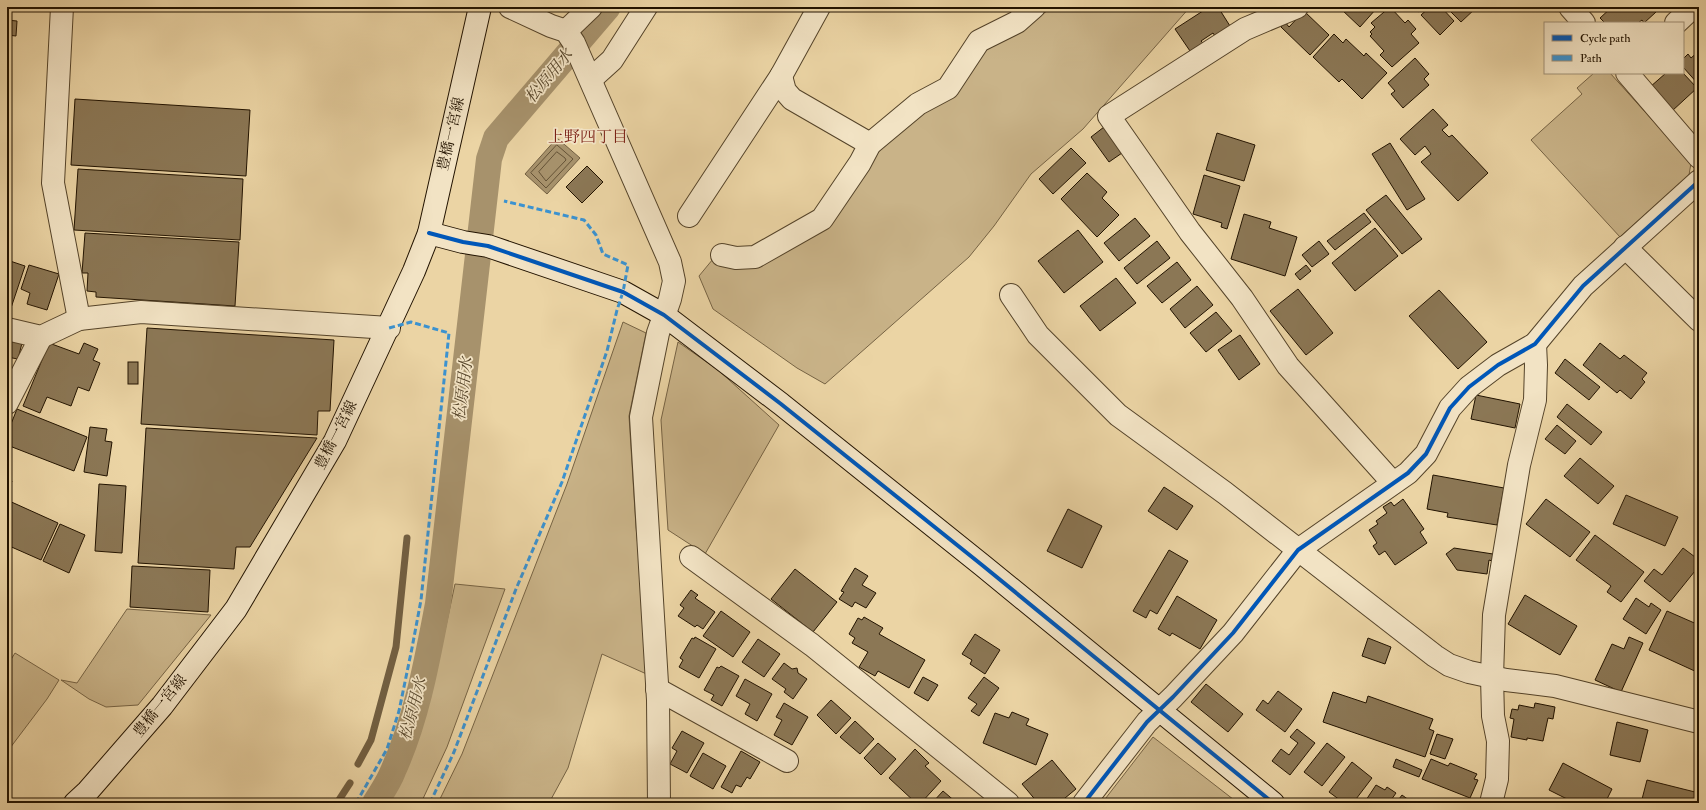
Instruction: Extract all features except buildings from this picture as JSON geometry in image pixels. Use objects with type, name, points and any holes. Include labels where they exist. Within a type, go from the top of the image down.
[{"type":"street","points":[[62,7],[52,183],[79,319]]},
{"type":"street","name":"豊橋一宮線","points":[[75,803],[88,791],[162,706],[236,609],[335,441],[414,271],[429,233],[480,7]]},
{"type":"street","points":[[510,7],[551,26],[570,37],[588,72],[670,262],[674,281],[670,299],[658,333],[641,417],[657,689],[659,803]]},
{"type":"street","points":[[570,37],[591,7]]},
{"type":"street","points":[[588,72],[612,60],[646,7]]},
{"type":"street","points":[[689,216],[781,76],[819,7]]},
{"type":"street","points":[[722,255],[736,258],[755,257],[822,219],[860,163],[870,144],[918,104],[948,88],[979,41],[1017,22],[1034,7]]},
{"type":"street","points":[[1297,7],[1245,29],[1109,116],[1190,232],[1242,298],[1288,366],[1393,483]]},
{"type":"street","points":[[1570,7],[1583,22]]},
{"type":"street","points":[[1677,22],[1693,7]]},
{"type":"street","points":[[1628,74],[1699,157]]},
{"type":"street","points":[[781,76],[785,91],[792,99],[870,144]]},
{"type":"street","points":[[1084,803],[1131,742],[1233,633],[1298,550],[1408,473],[1426,454],[1450,408],[1469,387],[1498,365],[1535,344],[1583,286],[1699,181]]},
{"type":"street","points":[[429,233],[463,242],[488,246],[623,292],[664,315],[781,404],[1273,803]]},
{"type":"street","points":[[1626,248],[1699,320]]},
{"type":"street","points":[[1011,295],[1038,335],[1118,415],[1225,493],[1435,656],[1450,665],[1469,672],[1492,677],[1555,686],[1699,722]]},
{"type":"street","points":[[7,403],[41,337],[79,319],[141,312],[388,328]]},
{"type":"street","points":[[7,329],[41,337]]},
{"type":"street","points":[[1492,803],[1497,779],[1498,741],[1493,716],[1492,677],[1494,615],[1519,465],[1534,400],[1536,365],[1535,344]]},
{"type":"street","points":[[691,557],[812,645],[1008,803]]},
{"type":"street","points":[[657,689],[787,762]]},
{"type":"shaded area","points":[[1052,7],[1190,7],[1083,129],[1031,174],[994,226],[969,257],[825,384],[797,368],[713,309],[699,276],[713,259],[763,264],[877,146],[985,46],[1021,31]]},
{"type":"shaded area","points":[[1593,74],[1611,74],[1691,163],[1689,175],[1620,237],[1531,140],[1582,94],[1577,88]]},
{"type":"shaded area","points":[[623,322],[646,333],[629,416],[636,527],[651,676],[602,654],[568,768],[549,803],[438,803],[462,754],[567,484]]},
{"type":"shaded area","points":[[678,342],[718,370],[779,425],[705,554],[668,530],[661,420]]},
{"type":"shaded area","points":[[455,584],[505,589],[447,747],[421,803],[386,803],[401,776],[419,733],[439,658]]},
{"type":"shaded area","points":[[127,609],[211,615],[138,705],[106,707],[89,699],[61,680],[77,683]]},
{"type":"shaded area","points":[[15,653],[59,680],[47,699],[7,752],[7,666]]},
{"type":"shaded area","points":[[1153,737],[1238,803],[1102,803]]},
{"type":"water","points":[[557,138],[580,158],[547,194],[525,174]]},
{"type":"waterway","name":"松原用水","points":[[375,803],[391,775],[409,731],[430,647],[438,604],[489,159],[496,138],[608,7]]},
{"type":"waterway","points":[[358,764],[371,740],[396,647],[407,538]]},
{"type":"waterway","points":[[337,803],[350,783]]},
{"type":"marked path","points":[[430,803],[454,752],[516,589],[562,482],[607,351],[623,292],[628,265],[603,254],[596,235],[584,220],[504,201]]},
{"type":"marked path","points":[[356,803],[387,749],[399,711],[412,648],[421,600],[449,333],[411,322],[389,328]]},
{"type":"cycle path","points":[[1084,803],[1147,722],[1173,697],[1233,633],[1298,550],[1408,473],[1426,454],[1450,408],[1469,387],[1498,365],[1535,344],[1583,286],[1699,181]]},
{"type":"cycle path","points":[[429,233],[463,242],[488,246],[623,292],[664,315],[781,404],[982,565],[1273,803]]},
{"type":"district","name":"上野四丁目","points":[[588,137]]}]
